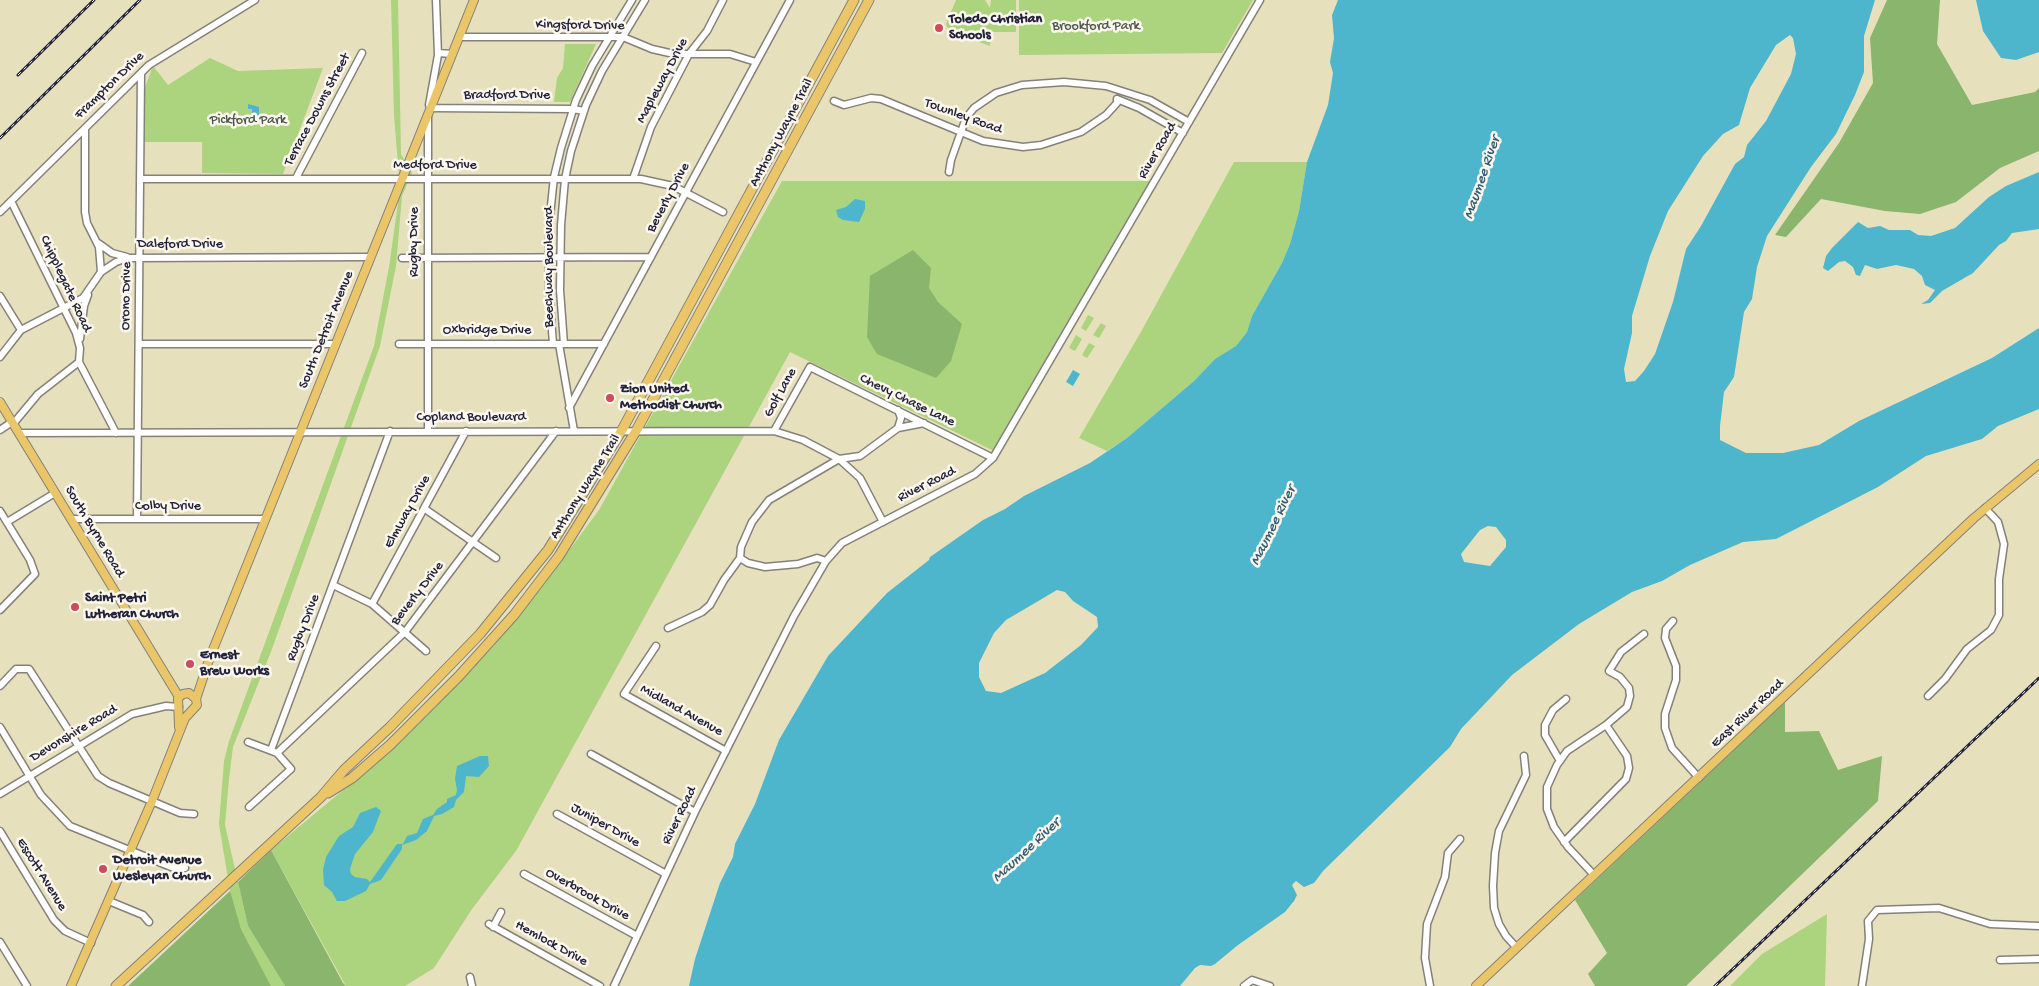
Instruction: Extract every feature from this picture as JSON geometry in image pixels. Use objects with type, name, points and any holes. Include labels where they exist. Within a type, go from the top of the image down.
[{"type":"highway","name":"Anthony Wayne Trail","points":[[116,986],[321,797],[344,770],[480,634],[548,550],[622,430],[854,0]]},
{"type":"highway","name":"Anthony Wayne Trail","points":[[321,797],[352,778],[390,745],[459,676],[514,615],[559,556],[593,504],[636,431],[869,0]]},
{"type":"highway","points":[[636,431],[635,418],[654,370]]},
{"type":"highway","points":[[593,504],[622,443],[622,430]]},
{"type":"main road","name":"South Detroit Avenue","points":[[71,986],[152,802],[179,732],[196,705],[196,698],[205,671],[474,0]]},
{"type":"main road","name":"South Byrne Road","points":[[0,402],[179,698]]},
{"type":"main road","name":"East River Road","points":[[1476,986],[1984,509],[2039,464]]},
{"type":"main road","name":"South Detroit Avenue","points":[[188,693],[205,671]]},
{"type":"main road","name":"South Byrne Road","points":[[167,676],[188,693]]},
{"type":"main road","points":[[179,698],[188,693],[196,698]]},
{"type":"main road","name":"South Detroit Avenue","points":[[179,698],[179,732]]},
{"type":"main road","points":[[179,707],[184,711],[190,712]]},
{"type":"street","name":"Frampton Drive","points":[[0,212],[155,60],[255,0]]},
{"type":"street","name":"Rugby Drive","points":[[428,431],[429,111],[438,53],[436,0]]},
{"type":"street","name":"Beechway Boulevard","points":[[574,431],[559,344],[549,257],[550,212],[554,179],[573,108],[592,66],[632,0]]},
{"type":"street","name":"Beechway Boulevard","points":[[559,344],[561,219],[565,179],[575,137],[584,111],[602,71],[645,0]]},
{"type":"street","name":"Mapleway Drive","points":[[633,179],[651,126],[689,54],[706,31],[723,0]]},
{"type":"street","name":"Beverly Drive","points":[[570,408],[790,0]]},
{"type":"street","name":"River Road","points":[[614,986],[695,812],[794,616],[826,561],[842,543],[975,474],[993,458],[1260,0]]},
{"type":"street","name":"Kingsford Drive","points":[[459,37],[621,37],[652,49],[689,54],[730,54],[756,62]]},
{"type":"street","name":"Terrace Downs Street","points":[[296,178],[362,52]]},
{"type":"street","points":[[438,53],[452,54]]},
{"type":"street","name":"Orono Drive","points":[[137,519],[141,73]]},
{"type":"street","points":[[949,172],[951,160],[966,118],[986,98],[1007,88],[1034,83],[1064,82],[1112,88],[1150,100],[1189,122]]},
{"type":"street","points":[[1112,88],[1117,100],[1140,108],[1183,133]]},
{"type":"street","name":"Townley Road","points":[[834,101],[844,105],[871,98],[881,99],[961,132],[996,144],[1023,147],[1041,146],[1081,132],[1106,115],[1117,103],[1117,100]]},
{"type":"street","name":"Bradford Drive","points":[[429,111],[573,108],[584,111]]},
{"type":"street","points":[[0,357],[21,330],[84,298],[101,272],[101,260],[87,223],[85,212],[85,128]]},
{"type":"street","name":"Medford Drive","points":[[140,179],[633,179],[663,183],[723,212]]},
{"type":"street","name":"Chipplegate Road","points":[[11,201],[76,333],[80,348],[79,362]]},
{"type":"street","points":[[95,240],[112,253],[127,258]]},
{"type":"street","points":[[402,258],[651,257]]},
{"type":"street","name":"Daleford Drive","points":[[101,272],[127,258],[369,258]]},
{"type":"street","points":[[80,348],[84,306],[89,292]]},
{"type":"street","points":[[0,296],[21,330]]},
{"type":"street","points":[[139,344],[335,344]]},
{"type":"street","name":"Oxbridge Drive","points":[[399,344],[604,344]]},
{"type":"street","points":[[0,430],[13,423],[38,394],[79,362],[116,433]]},
{"type":"street","name":"Chevy Chase Lane","points":[[810,367],[924,422],[993,458]]},
{"type":"street","name":"Golf Lane","points":[[774,431],[810,367]]},
{"type":"street","points":[[898,410],[901,418],[898,428]]},
{"type":"street","points":[[782,417],[786,434]]},
{"type":"street","points":[[668,628],[707,609],[740,558],[746,535],[763,505],[775,495],[813,475],[839,458],[860,456],[898,428],[924,422]]},
{"type":"street","name":"Rugby Drive","points":[[274,751],[390,431]]},
{"type":"street","name":"Elmway Drive","points":[[372,604],[466,431]]},
{"type":"street","name":"Beverly Drive","points":[[274,751],[406,632],[556,431]]},
{"type":"street","name":"Copland Boulevard","points":[[19,433],[774,431],[786,434],[839,458],[855,473],[883,522]]},
{"type":"street","points":[[855,473],[860,456]]},
{"type":"street","points":[[7,522],[55,493]]},
{"type":"street","points":[[424,509],[496,558]]},
{"type":"street","points":[[1928,696],[1945,679],[1967,649],[1987,634],[1997,620],[2000,609],[1999,579],[2004,550],[2003,537],[1999,526],[1984,509]]},
{"type":"street","points":[[0,511],[34,568],[34,577],[0,610]]},
{"type":"street","name":"Colby Drive","points":[[71,519],[265,519]]},
{"type":"street","points":[[740,558],[748,563],[765,567],[798,564],[817,558],[826,561]]},
{"type":"street","points":[[333,585],[372,604],[406,632],[426,652]]},
{"type":"street","points":[[1673,621],[1666,629],[1664,638],[1674,662],[1676,680],[1665,714],[1665,728],[1672,748],[1699,778]]},
{"type":"street","points":[[1594,875],[1564,842],[1550,818],[1546,800],[1548,782],[1560,761],[1575,745],[1606,725],[1626,709],[1630,696],[1625,682],[1609,670],[1621,652],[1644,634]]},
{"type":"street","name":"Midland Avenue","points":[[656,646],[624,694],[726,751]]},
{"type":"street","points":[[0,686],[16,669],[26,668],[32,672],[90,767],[104,781],[180,813],[194,814]]},
{"type":"street","name":"Devonshire Road","points":[[166,706],[179,698]]},
{"type":"street","points":[[1560,761],[1545,735],[1545,725],[1553,710],[1566,699]]},
{"type":"street","name":"Devonshire Road","points":[[0,794],[132,714],[166,706],[179,707]]},
{"type":"street","points":[[1564,842],[1621,786],[1627,775],[1627,756],[1606,725]]},
{"type":"street","points":[[0,727],[51,808],[70,826],[176,869],[185,868]]},
{"type":"street","points":[[248,742],[274,751],[291,769],[249,807]]},
{"type":"street","points":[[591,754],[695,812]]},
{"type":"street","points":[[1517,948],[1506,936],[1499,924],[1494,908],[1493,878],[1495,853],[1502,821],[1526,775],[1524,756]]},
{"type":"street","name":"Juniper Drive","points":[[557,814],[666,874]]},
{"type":"street","name":"Escott Avenue","points":[[0,832],[59,926],[91,943]]},
{"type":"street","points":[[1430,986],[1424,958],[1427,924],[1445,877],[1448,853],[1460,839]]},
{"type":"street","name":"Overbrook Drive","points":[[524,874],[637,936]]},
{"type":"street","points":[[109,901],[143,915],[150,922]]},
{"type":"street","points":[[1862,986],[1869,939],[1868,921],[1871,914],[1877,910],[1938,908],[1990,924],[2039,926]]},
{"type":"street","name":"Hemlock Drive","points":[[501,912],[491,926],[600,986]]},
{"type":"street","points":[[0,942],[27,986]]},
{"type":"street","points":[[2000,960],[2039,959]]},
{"type":"street","points":[[470,977],[472,986]]},
{"type":"street","points":[[1244,986],[1250,980],[1255,980],[1270,986]]},
{"type":"green space","points":[[391,0],[398,0],[401,154],[412,173],[402,196],[396,266],[380,346],[272,649],[233,747],[229,779],[225,825],[248,926],[285,986],[271,986],[241,929],[231,897],[219,824],[224,761],[229,741],[374,346],[389,267],[400,189],[394,115]]},
{"type":"green space","points":[[956,0],[985,0],[990,8],[991,0],[1016,0],[1016,32],[991,32],[990,46],[949,31],[946,24]]},
{"type":"green space","name":"Brookford Park","points":[[1019,0],[1253,0],[1222,53],[1019,55]]},
{"type":"green space","points":[[1887,0],[1940,0],[1937,44],[1972,105],[2035,92],[2039,88],[2039,151],[2000,168],[1956,202],[1920,214],[1885,211],[1821,199],[1786,237],[1775,235],[1839,143],[1873,83],[1870,38]]},
{"type":"green space","points":[[565,44],[596,44],[570,102],[554,102],[557,78],[563,68]]},
{"type":"green space","name":"Pickford Park","points":[[210,58],[238,71],[323,68],[283,174],[202,173],[202,142],[143,142],[144,90],[153,66],[168,85]]},
{"type":"green space","points":[[1234,162],[1307,162],[1299,211],[1290,244],[1282,263],[1252,316],[1247,332],[1236,346],[1215,359],[1194,381],[1127,438],[1107,451],[1079,438],[1142,330]]},
{"type":"green space","points":[[782,181],[1150,181],[994,451],[790,352],[516,851],[472,909],[434,968],[405,986],[346,986],[271,850],[395,747],[492,648],[541,588],[599,510]]},
{"type":"green space","points":[[913,250],[931,268],[929,288],[938,302],[962,324],[951,361],[936,378],[877,354],[867,337],[870,276]]},
{"type":"green space","points":[[1088,315],[1094,318],[1086,331],[1081,328]]},
{"type":"green space","points":[[1101,323],[1106,326],[1099,338],[1093,335]]},
{"type":"green space","points":[[1076,335],[1082,339],[1075,351],[1069,348]]},
{"type":"green space","points":[[1089,343],[1095,346],[1087,358],[1082,355]]},
{"type":"green space","points":[[1785,702],[1785,732],[1819,731],[1838,770],[1882,756],[1878,801],[1686,986],[1595,986],[1588,974],[1607,953],[1575,900]]},
{"type":"green space","points":[[271,850],[346,986],[285,986],[248,926],[238,882]]},
{"type":"green space","points":[[230,891],[241,929],[271,986],[128,986]]},
{"type":"green space","points":[[1827,914],[1825,986],[1730,986],[1762,954]]},
{"type":"water","name":"Maumee River","points":[[1338,0],[1875,0],[1864,36],[1864,72],[1855,95],[1836,134],[1811,167],[1767,236],[1757,267],[1752,299],[1744,312],[1734,377],[1724,392],[1720,440],[1746,453],[1783,453],[1819,445],[1859,421],[1992,358],[2039,328],[2039,409],[1998,426],[1982,439],[1926,456],[1878,487],[1776,539],[1743,542],[1690,565],[1662,581],[1632,592],[1579,624],[1512,675],[1461,729],[1450,747],[1323,871],[1314,883],[1304,887],[1296,881],[1292,885],[1297,895],[1285,912],[1238,945],[1215,964],[1211,966],[1200,965],[1195,968],[1180,986],[689,986],[695,959],[720,883],[733,857],[735,844],[755,804],[779,740],[828,656],[887,593],[929,560],[930,557],[983,520],[1005,509],[1024,496],[1090,463],[1127,438],[1194,381],[1215,359],[1236,346],[1247,332],[1252,316],[1282,263],[1290,244],[1299,211],[1307,162],[1328,105],[1333,73],[1330,62],[1334,38],[1332,15]],"holes":[[[1790,35],[1793,38],[1796,54],[1791,74],[1766,121],[1747,145],[1744,157],[1735,164],[1701,226],[1686,249],[1673,302],[1655,354],[1635,381],[1626,382],[1624,369],[1632,333],[1632,316],[1650,256],[1668,211],[1703,156],[1723,134],[1739,125],[1750,88],[1776,45]],[[1488,526],[1496,527],[1506,540],[1506,547],[1490,566],[1464,562],[1461,554],[1480,530]],[[1057,590],[1065,592],[1073,601],[1097,617],[1098,627],[1081,645],[1045,673],[1001,693],[986,691],[979,677],[979,663],[994,633],[1006,620]]]},
{"type":"water","points":[[1976,0],[2039,0],[2039,52],[2016,60],[2001,58],[1983,31]]},
{"type":"water","points":[[248,104],[259,107],[259,119],[252,119],[252,109],[248,109]]},
{"type":"water","points":[[2039,172],[2039,229],[2012,233],[1973,273],[1942,291],[1930,303],[1921,304],[1928,300],[1935,290],[1925,285],[1922,276],[1914,269],[1896,265],[1877,269],[1865,265],[1860,276],[1856,275],[1853,267],[1845,261],[1839,262],[1828,271],[1823,268],[1826,256],[1832,248],[1858,222],[1868,228],[1880,226],[1889,230],[1910,230],[1918,235],[1931,236],[1955,228],[1989,197],[2006,186]]},
{"type":"water","points":[[855,199],[865,201],[865,209],[859,222],[843,220],[838,217],[836,210],[846,207]]},
{"type":"water","points":[[1073,370],[1080,374],[1073,386],[1066,382]]},
{"type":"water","points":[[480,756],[488,756],[489,766],[479,777],[466,776],[464,792],[456,800],[454,807],[434,816],[427,831],[416,840],[402,845],[402,849],[381,880],[370,884],[366,891],[345,901],[337,901],[332,892],[324,885],[323,870],[326,857],[339,836],[353,827],[360,813],[376,807],[381,811],[373,832],[355,854],[350,869],[351,874],[355,877],[367,879],[370,882],[397,844],[403,844],[407,836],[417,833],[423,819],[433,815],[437,809],[447,802],[447,799],[456,795],[455,779],[457,766]]},
{"type":"railway","points":[[18,75],[94,0]]},
{"type":"railway","points":[[0,138],[140,0]]},
{"type":"railway","points":[[1715,986],[2039,678]]},
{"type":"place","name":"Toledo Christian Schools","points":[[939,28]]},
{"type":"place","name":"Zion United Methodist Church","points":[[610,398]]},
{"type":"place","name":"Saint Petri Lutheran Church","points":[[75,607]]},
{"type":"place","name":"Ernest Brew Works","points":[[190,664]]},
{"type":"place","name":"Detroit Avenue Wesleyan Church","points":[[103,869]]}]
